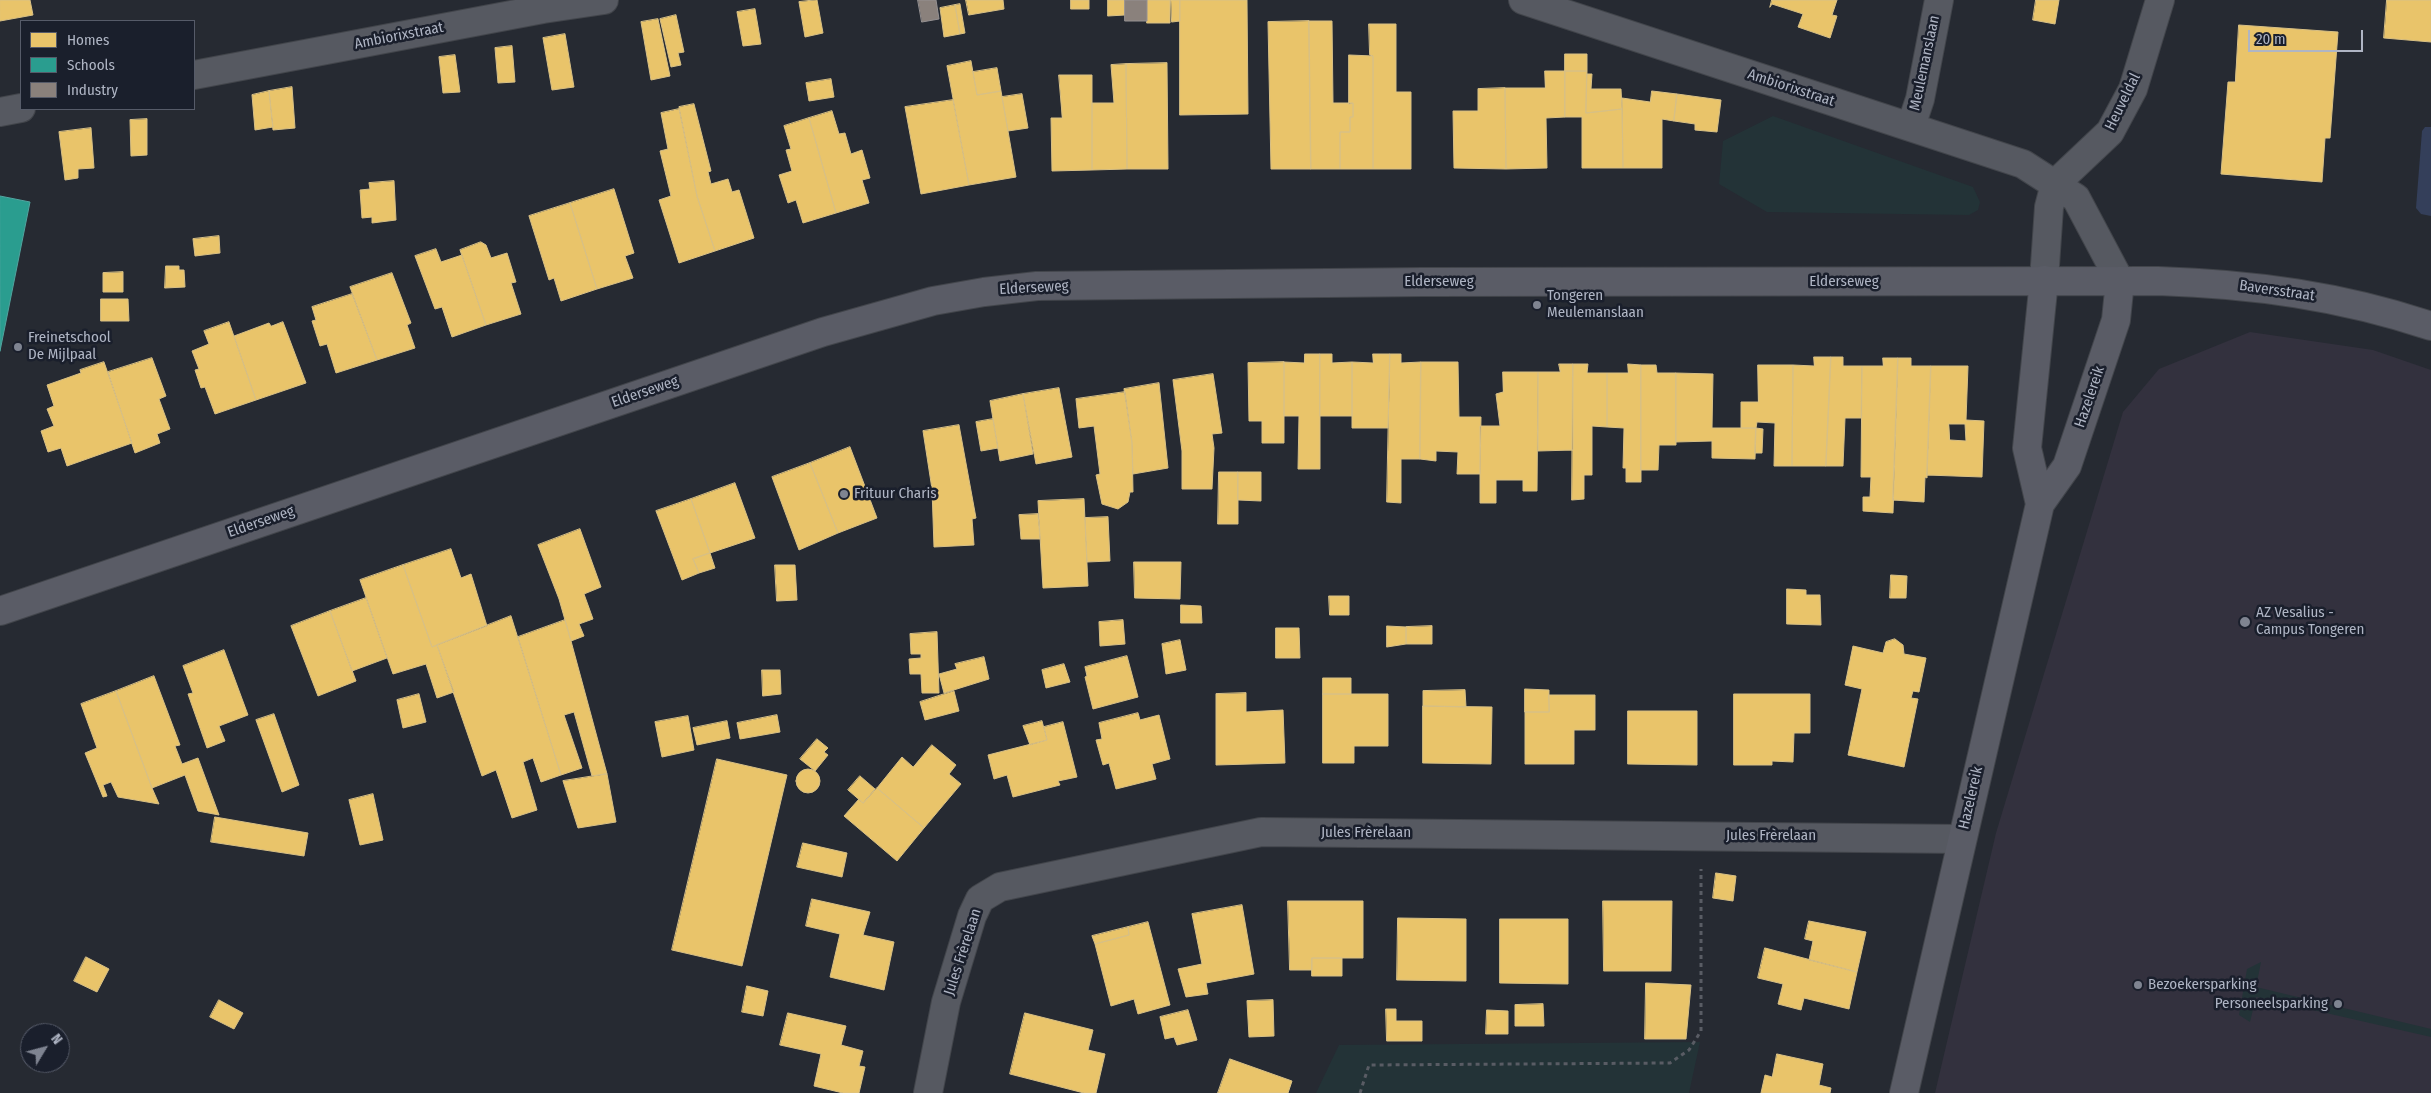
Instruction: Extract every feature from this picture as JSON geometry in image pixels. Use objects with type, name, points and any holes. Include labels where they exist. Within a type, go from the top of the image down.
[{"type":"main road","name":"Hazelereik","points":[[2040,504],[2027,448],[2044,280]]},
{"type":"main road","name":"Elderseweg","points":[[0,611],[823,332],[932,300],[1037,286],[1258,283],[2120,281]]},
{"type":"main road","name":"Hazelereik","points":[[1904,1093],[2040,504],[2067,466],[2116,320],[2120,281]]},
{"type":"main road","name":"Baversstraat","points":[[2120,281],[2215,283],[2305,293],[2388,312],[2431,326]]},
{"type":"street","name":"Ambiorixstraat","points":[[195,75],[543,9],[604,0]]},
{"type":"street","name":"Ambiorixstraat","points":[[1523,0],[2023,164],[2076,198],[2120,281]]},
{"type":"street","name":"Meulemanslaan","points":[[1911,126],[1920,99],[1939,0]]},
{"type":"street","name":"Heuveldal","points":[[2055,184],[2110,132],[2133,88],[2160,0]]},
{"type":"street","points":[[0,112],[20,108]]},
{"type":"street","points":[[2044,280],[2049,207],[2055,184]]},
{"type":"street","name":"Jules Frèrelaan","points":[[928,1093],[946,1002],[972,916],[980,899],[1000,887],[1261,832],[1962,839]]},
{"type":"path","points":[[1360,1093],[1369,1065],[1670,1063],[1689,1050],[1701,1031],[1702,836]]},
{"type":"shaded area","points":[[1773,116],[1973,187],[1980,202],[1978,210],[1969,215],[1767,212],[1719,184],[1723,141]]},
{"type":"shaded area","name":"AZ Vesalius - Campus Tongeren","points":[[2250,332],[2373,350],[2431,370],[2431,1093],[1935,1093],[1996,833],[2123,412],[2159,369]]},
{"type":"shaded area","points":[[2261,962],[2256,987],[2431,1029],[2431,1037],[2256,997],[2250,1022],[2239,1015],[2247,969]]},
{"type":"shaded area","points":[[1700,1042],[1689,1093],[1316,1093],[1339,1045]]},
{"type":"water","points":[[2425,127],[2431,127],[2431,216],[2421,214],[2416,208],[2422,131]]},
{"type":"building: Homes","points":[[0,0],[30,0],[33,15],[0,21]]},
{"type":"building: Homes","points":[[817,0],[823,33],[805,37],[799,2]]},
{"type":"building: Homes","points":[[966,0],[1003,0],[1004,9],[969,15]]},
{"type":"building: Homes","points":[[1071,0],[1089,0],[1089,9],[1071,9]]},
{"type":"building: Homes","points":[[1108,0],[1125,0],[1125,15],[1108,16]]},
{"type":"building: Homes","points":[[1147,0],[1170,0],[1170,23],[1147,23]]},
{"type":"building: Homes","points":[[1171,0],[1180,0],[1180,21],[1172,22]]},
{"type":"building: Homes","points":[[1180,0],[1247,0],[1248,114],[1180,115]]},
{"type":"building: Homes","points":[[1772,0],[1837,0],[1832,15],[1837,16],[1830,38],[1798,27],[1803,14],[1772,4],[1770,7]]},
{"type":"building: Homes","points":[[2036,0],[2059,0],[2055,24],[2033,20]]},
{"type":"building: Homes","points":[[2387,0],[2431,0],[2431,42],[2384,38]]},
{"type":"building: Homes","points":[[960,4],[965,33],[960,34],[955,5]]},
{"type":"building: Homes","points":[[955,5],[960,34],[944,37],[940,8]]},
{"type":"building: Homes","points":[[755,9],[761,44],[743,46],[737,12]]},
{"type":"building: Homes","points":[[676,15],[684,52],[678,53],[681,65],[671,67],[660,19]]},
{"type":"building: Homes","points":[[658,19],[670,76],[651,80],[641,22]]},
{"type":"building: Homes","points":[[1309,21],[1332,21],[1333,103],[1353,103],[1353,117],[1350,117],[1350,132],[1340,132],[1340,169],[1311,169]]},
{"type":"building: Homes","points":[[1309,21],[1311,169],[1271,169],[1268,22]]},
{"type":"building: Homes","points":[[1369,24],[1396,24],[1396,92],[1411,92],[1411,169],[1373,169],[1373,56],[1370,55]]},
{"type":"building: Homes","points":[[2239,25],[2338,32],[2330,138],[2325,138],[2322,182],[2221,174],[2228,82],[2235,82]]},
{"type":"building: Homes","points":[[565,34],[574,87],[552,90],[543,38]]},
{"type":"building: Homes","points":[[512,46],[515,82],[498,83],[495,48]]},
{"type":"building: Homes","points":[[1565,54],[1587,54],[1587,71],[1565,71]]},
{"type":"building: Homes","points":[[455,55],[460,92],[443,93],[439,57]]},
{"type":"building: Homes","points":[[1349,55],[1373,56],[1373,169],[1340,169],[1340,132],[1350,132],[1350,117],[1353,117],[1353,103],[1349,104]]},
{"type":"building: Homes","points":[[971,61],[977,95],[1001,91],[1016,177],[969,185],[947,66]]},
{"type":"building: Homes","points":[[1167,63],[1168,169],[1127,169],[1126,64]]},
{"type":"building: Homes","points":[[1126,64],[1127,169],[1092,170],[1092,103],[1114,103],[1111,65]]},
{"type":"building: Homes","points":[[997,68],[1001,91],[977,95],[973,72]]},
{"type":"building: Homes","points":[[1545,71],[1565,71],[1565,117],[1546,118],[1547,168],[1506,169],[1505,88],[1545,88]]},
{"type":"building: Homes","points":[[1565,71],[1587,71],[1586,113],[1622,109],[1623,168],[1582,168],[1582,117],[1565,117]]},
{"type":"building: Homes","points":[[1587,74],[1592,74],[1591,89],[1621,89],[1622,109],[1586,113]]},
{"type":"building: Homes","points":[[1059,75],[1092,75],[1092,170],[1052,171],[1051,118],[1062,118]]},
{"type":"building: Homes","points":[[831,79],[834,97],[809,101],[806,83]]},
{"type":"building: Homes","points":[[292,87],[295,128],[273,130],[269,91]]},
{"type":"building: Homes","points":[[1505,88],[1506,169],[1454,168],[1453,111],[1478,111],[1478,89]]},
{"type":"building: Homes","points":[[269,91],[273,127],[255,130],[252,95]]},
{"type":"building: Homes","points":[[1652,91],[1677,94],[1674,121],[1662,119],[1662,168],[1623,168],[1622,98],[1650,102]]},
{"type":"building: Homes","points":[[1022,94],[1028,128],[1008,131],[1002,97]]},
{"type":"building: Homes","points":[[1677,94],[1721,100],[1717,132],[1695,130],[1695,124],[1674,121]]},
{"type":"building: Homes","points":[[953,100],[969,185],[921,194],[905,107]]},
{"type":"building: Homes","points":[[694,104],[711,171],[708,172],[711,184],[728,179],[732,192],[739,190],[754,238],[715,251],[697,196],[679,107]]},
{"type":"building: Homes","points":[[679,109],[697,196],[715,251],[679,263],[659,200],[671,196],[660,151],[668,149],[661,113]]},
{"type":"building: Homes","points":[[832,111],[839,134],[845,133],[851,154],[862,150],[870,178],[862,180],[869,203],[836,213],[809,118]]},
{"type":"building: Homes","points":[[809,118],[836,213],[803,223],[796,200],[788,203],[779,175],[792,171],[786,150],[791,149],[784,126]]},
{"type":"building: Homes","points":[[147,119],[147,155],[131,156],[130,120]]},
{"type":"building: Homes","points":[[91,128],[94,168],[78,169],[78,178],[65,180],[59,132]]},
{"type":"building: Homes","points":[[394,181],[396,220],[372,223],[372,217],[362,218],[360,190],[370,189],[369,183]]},
{"type":"building: Homes","points":[[614,189],[634,253],[625,256],[633,278],[597,289],[570,203]]},
{"type":"building: Homes","points":[[570,203],[597,289],[561,301],[554,278],[549,280],[529,216]]},
{"type":"building: Homes","points":[[219,236],[220,253],[195,256],[193,239]]},
{"type":"building: Homes","points":[[481,242],[486,245],[491,258],[507,253],[516,282],[511,283],[521,314],[486,325],[460,250]]},
{"type":"building: Homes","points":[[436,249],[441,262],[462,255],[486,325],[452,337],[442,307],[435,309],[415,256]]},
{"type":"building: Homes","points":[[166,266],[179,266],[179,270],[184,270],[185,287],[165,288]]},
{"type":"building: Homes","points":[[123,272],[123,292],[103,292],[103,273]]},
{"type":"building: Homes","points":[[392,273],[411,323],[407,325],[415,348],[377,360],[350,287]]},
{"type":"building: Homes","points":[[352,294],[377,360],[336,373],[327,344],[320,346],[312,321],[316,320],[312,307]]},
{"type":"building: Homes","points":[[101,299],[128,299],[129,321],[101,321]]},
{"type":"building: Homes","points":[[229,322],[256,400],[215,414],[205,387],[201,388],[195,370],[199,369],[192,351],[209,344],[204,331]]},
{"type":"building: Homes","points":[[283,322],[306,383],[256,400],[234,336],[269,323],[271,326]]},
{"type":"building: Homes","points":[[1305,354],[1320,354],[1320,469],[1298,469],[1299,416],[1284,416],[1284,362],[1304,363]]},
{"type":"building: Homes","points":[[1320,354],[1332,354],[1332,363],[1352,362],[1352,416],[1320,416]]},
{"type":"building: Homes","points":[[1373,354],[1390,354],[1388,428],[1352,428],[1352,362],[1373,363]]},
{"type":"building: Homes","points":[[1390,354],[1401,354],[1401,363],[1421,362],[1420,459],[1401,459],[1401,503],[1387,502]]},
{"type":"building: Homes","points":[[1814,357],[1831,357],[1826,466],[1792,466],[1793,365],[1814,366]]},
{"type":"building: Homes","points":[[1831,357],[1843,357],[1843,366],[1862,366],[1861,418],[1845,418],[1843,466],[1826,466]]},
{"type":"building: Homes","points":[[152,358],[166,396],[159,399],[170,429],[157,434],[160,443],[135,453],[108,372]]},
{"type":"building: Homes","points":[[1883,358],[1898,358],[1893,513],[1863,511],[1863,497],[1870,497],[1871,477],[1861,477],[1862,366],[1883,366]]},
{"type":"building: Homes","points":[[1898,358],[1911,358],[1911,366],[1931,366],[1927,478],[1925,477],[1924,502],[1893,500]]},
{"type":"building: Homes","points":[[104,362],[132,443],[67,466],[61,448],[48,452],[41,431],[54,426],[47,409],[54,406],[47,385],[81,373],[80,370]]},
{"type":"building: Homes","points":[[1284,362],[1284,443],[1262,443],[1262,421],[1249,421],[1248,363]]},
{"type":"building: Homes","points":[[1421,362],[1458,362],[1459,417],[1481,417],[1480,474],[1457,474],[1458,452],[1436,451],[1436,461],[1420,459]]},
{"type":"building: Homes","points":[[1559,364],[1573,364],[1573,450],[1538,451],[1538,372],[1560,372]]},
{"type":"building: Homes","points":[[1573,364],[1588,364],[1587,373],[1607,373],[1607,427],[1592,426],[1592,475],[1584,475],[1584,499],[1572,500]]},
{"type":"building: Homes","points":[[1628,364],[1641,365],[1641,482],[1626,482],[1626,468],[1623,468],[1624,428],[1607,427],[1607,373],[1628,373]]},
{"type":"building: Homes","points":[[1641,365],[1656,365],[1657,373],[1676,373],[1676,445],[1659,445],[1658,470],[1641,470]]},
{"type":"building: Homes","points":[[1758,365],[1793,365],[1792,466],[1774,466],[1775,423],[1757,422],[1756,428],[1741,428],[1741,402],[1758,402]]},
{"type":"building: Homes","points":[[1931,366],[1968,366],[1966,420],[1984,421],[1982,477],[1927,475]],"holes":[[[1949,424],[1965,424],[1966,441],[1950,440]]]},
{"type":"building: Homes","points":[[1503,372],[1538,372],[1537,491],[1523,491],[1523,480],[1496,480],[1496,503],[1480,503],[1480,426],[1500,426],[1496,394],[1503,392]]},
{"type":"building: Homes","points":[[1676,373],[1713,374],[1712,428],[1756,428],[1755,459],[1712,458],[1712,441],[1676,442]]},
{"type":"building: Homes","points":[[1213,374],[1222,433],[1212,434],[1214,448],[1212,489],[1182,489],[1182,451],[1173,380]]},
{"type":"building: Homes","points":[[1159,383],[1168,468],[1133,474],[1132,443],[1124,389]]},
{"type":"building: Homes","points":[[1059,388],[1072,457],[1036,464],[1023,394]]},
{"type":"building: Homes","points":[[1125,392],[1132,443],[1133,492],[1130,492],[1128,502],[1118,509],[1102,504],[1096,475],[1100,474],[1094,426],[1079,428],[1076,399]]},
{"type":"building: Homes","points":[[1023,394],[1033,454],[1000,461],[990,401]]},
{"type":"building: Homes","points":[[993,419],[998,448],[981,451],[976,422]]},
{"type":"building: Homes","points":[[959,425],[976,518],[972,519],[974,545],[934,547],[932,489],[923,431]]},
{"type":"building: Homes","points":[[1756,428],[1763,429],[1762,453],[1755,453]]},
{"type":"building: Homes","points":[[850,447],[877,518],[838,533],[810,463]]},
{"type":"building: Homes","points":[[810,463],[838,533],[799,550],[772,477]]},
{"type":"building: Homes","points":[[1219,472],[1238,472],[1238,524],[1218,524]]},
{"type":"building: Homes","points":[[1238,472],[1261,472],[1261,501],[1238,500]]},
{"type":"building: Homes","points":[[735,483],[755,538],[710,553],[691,499]]},
{"type":"building: Homes","points":[[691,499],[710,553],[693,559],[699,573],[682,580],[656,511]]},
{"type":"building: Homes","points":[[1084,499],[1088,586],[1043,588],[1038,501]]},
{"type":"building: Homes","points":[[1038,514],[1040,539],[1021,539],[1019,515]]},
{"type":"building: Homes","points":[[1108,517],[1110,561],[1087,562],[1085,518]]},
{"type":"building: Homes","points":[[580,529],[601,587],[584,594],[593,619],[579,624],[584,636],[571,641],[559,599],[538,545]]},
{"type":"building: Homes","points":[[451,549],[461,578],[471,574],[487,626],[432,647],[403,565]]},
{"type":"building: Homes","points":[[710,553],[715,568],[699,573],[693,559]]},
{"type":"building: Homes","points":[[1134,562],[1181,562],[1180,599],[1135,598]]},
{"type":"building: Homes","points":[[403,565],[432,647],[437,645],[454,692],[437,698],[426,664],[393,674],[360,580]]},
{"type":"building: Homes","points":[[775,565],[795,565],[797,600],[777,601]]},
{"type":"building: Homes","points":[[1891,575],[1907,576],[1906,598],[1890,598]]},
{"type":"building: Homes","points":[[1787,589],[1806,590],[1806,595],[1820,595],[1821,625],[1787,624]]},
{"type":"building: Homes","points":[[1329,596],[1349,596],[1349,615],[1330,615]]},
{"type":"building: Homes","points":[[366,598],[387,658],[352,671],[330,611]]},
{"type":"building: Homes","points":[[1181,605],[1201,606],[1202,623],[1181,623]]},
{"type":"building: Homes","points":[[330,611],[356,681],[318,696],[291,626]]},
{"type":"building: Homes","points":[[511,616],[561,775],[541,782],[533,758],[523,762],[537,810],[512,818],[496,770],[482,776],[437,645]]},
{"type":"building: Homes","points":[[565,620],[607,774],[592,776],[574,712],[564,715],[582,768],[561,775],[518,637]]},
{"type":"building: Homes","points":[[1123,620],[1125,644],[1100,646],[1099,622]]},
{"type":"building: Homes","points":[[1387,626],[1406,627],[1406,644],[1387,647]]},
{"type":"building: Homes","points":[[1432,626],[1432,644],[1406,644],[1406,627]]},
{"type":"building: Homes","points":[[1276,628],[1299,628],[1300,658],[1276,658]]},
{"type":"building: Homes","points":[[937,632],[939,693],[922,693],[921,674],[910,674],[909,659],[921,658],[921,654],[911,654],[910,634]]},
{"type":"building: Homes","points":[[1895,639],[1903,645],[1904,654],[1926,658],[1919,692],[1913,691],[1911,698],[1918,699],[1904,767],[1848,755],[1862,689],[1845,685],[1853,646],[1883,653],[1886,642]]},
{"type":"building: Homes","points":[[1180,640],[1186,670],[1166,674],[1162,644]]},
{"type":"building: Homes","points":[[224,650],[248,715],[219,726],[225,741],[207,748],[188,694],[193,693],[183,666]]},
{"type":"building: Homes","points":[[1127,656],[1138,697],[1093,709],[1085,677],[1087,676],[1085,667]]},
{"type":"building: Homes","points":[[984,657],[989,679],[944,693],[939,674],[957,669],[955,664]]},
{"type":"building: Homes","points":[[1064,664],[1070,682],[1046,688],[1042,670]]},
{"type":"building: Homes","points":[[762,670],[780,670],[781,694],[763,696]]},
{"type":"building: Homes","points":[[154,676],[180,745],[175,746],[182,764],[198,758],[219,815],[198,811],[185,775],[152,788],[116,691]]},
{"type":"building: Homes","points":[[1323,678],[1351,678],[1351,694],[1323,694]]},
{"type":"building: Homes","points":[[1525,689],[1549,690],[1549,712],[1525,712]]},
{"type":"building: Homes","points":[[1465,690],[1466,707],[1423,706],[1423,691]]},
{"type":"building: Homes","points":[[116,691],[159,804],[118,797],[111,782],[103,785],[107,796],[103,797],[85,753],[97,748],[81,704]]},
{"type":"building: Homes","points":[[954,691],[959,711],[925,720],[920,702]]},
{"type":"building: Homes","points":[[1246,693],[1246,712],[1283,710],[1285,763],[1216,765],[1216,694]]},
{"type":"building: Homes","points":[[419,694],[426,722],[403,728],[397,700]]},
{"type":"building: Homes","points":[[1323,694],[1388,694],[1388,746],[1354,746],[1354,763],[1323,763]]},
{"type":"building: Homes","points":[[1734,694],[1810,694],[1810,733],[1794,733],[1793,762],[1772,761],[1772,765],[1734,765]]},
{"type":"building: Homes","points":[[1549,695],[1595,695],[1595,730],[1574,730],[1574,764],[1525,764],[1525,712],[1549,712]]},
{"type":"building: Homes","points":[[1423,706],[1492,707],[1491,764],[1423,763]]},
{"type":"building: Homes","points":[[1628,711],[1697,711],[1697,765],[1628,764]]},
{"type":"building: Homes","points":[[1138,713],[1140,720],[1159,715],[1170,759],[1152,764],[1156,779],[1116,789],[1109,763],[1103,765],[1096,740],[1102,739],[1099,723]]},
{"type":"building: Homes","points":[[274,714],[299,785],[282,792],[256,720]]},
{"type":"building: Homes","points":[[777,715],[780,732],[740,739],[737,723]]},
{"type":"building: Homes","points":[[688,716],[694,750],[662,757],[655,722]]},
{"type":"building: Homes","points":[[727,721],[730,738],[697,745],[693,728]]},
{"type":"building: Homes","points":[[1042,721],[1047,740],[1030,745],[1023,726]]},
{"type":"building: Homes","points":[[1063,722],[1077,777],[1058,781],[1060,785],[1013,797],[1007,775],[994,779],[988,755],[1047,740],[1044,727]]},
{"type":"building: Homes","points":[[817,739],[828,748],[824,752],[828,755],[815,771],[800,759]]},
{"type":"building: Homes","points":[[932,745],[956,765],[949,774],[961,784],[924,828],[877,788],[902,757],[913,767]]},
{"type":"building: Homes","points":[[717,759],[787,775],[742,966],[672,950]]},
{"type":"building: Homes","points":[[808,769],[813,770],[819,776],[819,786],[813,792],[808,793],[803,792],[797,786],[796,781],[797,776],[803,770]]},
{"type":"building: Homes","points":[[607,774],[616,822],[578,828],[563,781]]},
{"type":"building: Homes","points":[[860,776],[875,789],[863,803],[848,790]]},
{"type":"building: Homes","points":[[877,788],[924,828],[897,861],[844,816],[859,799],[863,803]]},
{"type":"building: Homes","points":[[373,794],[383,840],[360,845],[349,800]]},
{"type":"building: Homes","points":[[215,817],[308,833],[304,856],[211,842]]},
{"type":"building: Homes","points":[[803,843],[847,853],[842,877],[797,867]]},
{"type":"building: Homes","points":[[1716,873],[1736,876],[1733,901],[1713,898]]},
{"type":"building: Homes","points":[[812,899],[870,912],[863,935],[894,942],[884,990],[830,977],[840,934],[806,926]]},
{"type":"building: Homes","points":[[1288,901],[1363,901],[1363,958],[1312,958],[1312,970],[1290,970]]},
{"type":"building: Homes","points":[[1603,901],[1672,901],[1671,971],[1604,971]]},
{"type":"building: Homes","points":[[1242,905],[1254,974],[1206,983],[1208,994],[1186,997],[1178,969],[1202,964],[1192,914]]},
{"type":"building: Homes","points":[[1398,918],[1466,919],[1466,981],[1397,980]]},
{"type":"building: Homes","points":[[1500,919],[1568,919],[1568,984],[1500,983]]},
{"type":"building: Homes","points":[[1809,921],[1866,932],[1857,972],[1809,960],[1813,941],[1805,939]]},
{"type":"building: Homes","points":[[1148,922],[1170,1005],[1138,1014],[1134,999],[1111,1006],[1095,944],[1129,935],[1128,927]]},
{"type":"building: Homes","points":[[1128,927],[1129,935],[1095,944],[1092,936]]},
{"type":"building: Homes","points":[[1765,948],[1857,972],[1849,1009],[1804,998],[1801,1010],[1778,1004],[1783,984],[1758,978]]},
{"type":"building: Homes","points":[[86,957],[109,969],[97,992],[74,981]]},
{"type":"building: Homes","points":[[1312,958],[1342,958],[1342,976],[1312,976]]},
{"type":"building: Homes","points":[[1646,983],[1691,985],[1686,1039],[1645,1039]]},
{"type":"building: Homes","points":[[747,986],[768,991],[763,1016],[742,1012]]},
{"type":"building: Homes","points":[[219,1000],[243,1013],[234,1029],[210,1017]]},
{"type":"building: Homes","points":[[1273,1000],[1274,1036],[1249,1037],[1247,1001]]},
{"type":"building: Homes","points":[[1543,1004],[1544,1026],[1515,1026],[1515,1005]]},
{"type":"building: Homes","points":[[1386,1009],[1396,1009],[1396,1021],[1422,1021],[1422,1041],[1387,1041]]},
{"type":"building: Homes","points":[[1188,1010],[1197,1040],[1177,1045],[1174,1037],[1165,1039],[1160,1017]]},
{"type":"building: Homes","points":[[1487,1010],[1508,1011],[1508,1034],[1486,1034]]},
{"type":"building: Homes","points":[[788,1013],[846,1026],[841,1045],[863,1051],[859,1066],[865,1067],[859,1093],[843,1093],[814,1086],[821,1054],[780,1045]]},
{"type":"building: Homes","points":[[1025,1013],[1093,1030],[1088,1050],[1105,1054],[1096,1093],[1084,1093],[1010,1074]]},
{"type":"building: Homes","points":[[1777,1054],[1823,1064],[1819,1085],[1831,1088],[1830,1093],[1761,1093],[1765,1075],[1772,1077]]},
{"type":"building: Homes","points":[[1230,1059],[1292,1081],[1288,1093],[1218,1093]]},
{"type":"building: Schools","points":[[0,196],[30,202],[0,351]]},
{"type":"building: Industry","points":[[918,0],[936,0],[939,19],[922,22]]},
{"type":"building: Industry","points":[[1125,0],[1147,0],[1147,21],[1125,21]]},
{"type":"place","name":"Tongeren Meulemanslaan","points":[[1537,305]]},
{"type":"place","name":"Freinetschool De Mijlpaal","points":[[18,347]]},
{"type":"place","name":"Frituur Charis","points":[[844,494]]},
{"type":"place","name":"AZ Vesalius - Campus Tongeren","points":[[2245,622]]},
{"type":"place","name":"Bezoekersparking","points":[[2138,985]]},
{"type":"place","name":"Personeelsparking","points":[[2338,1004]]}]
